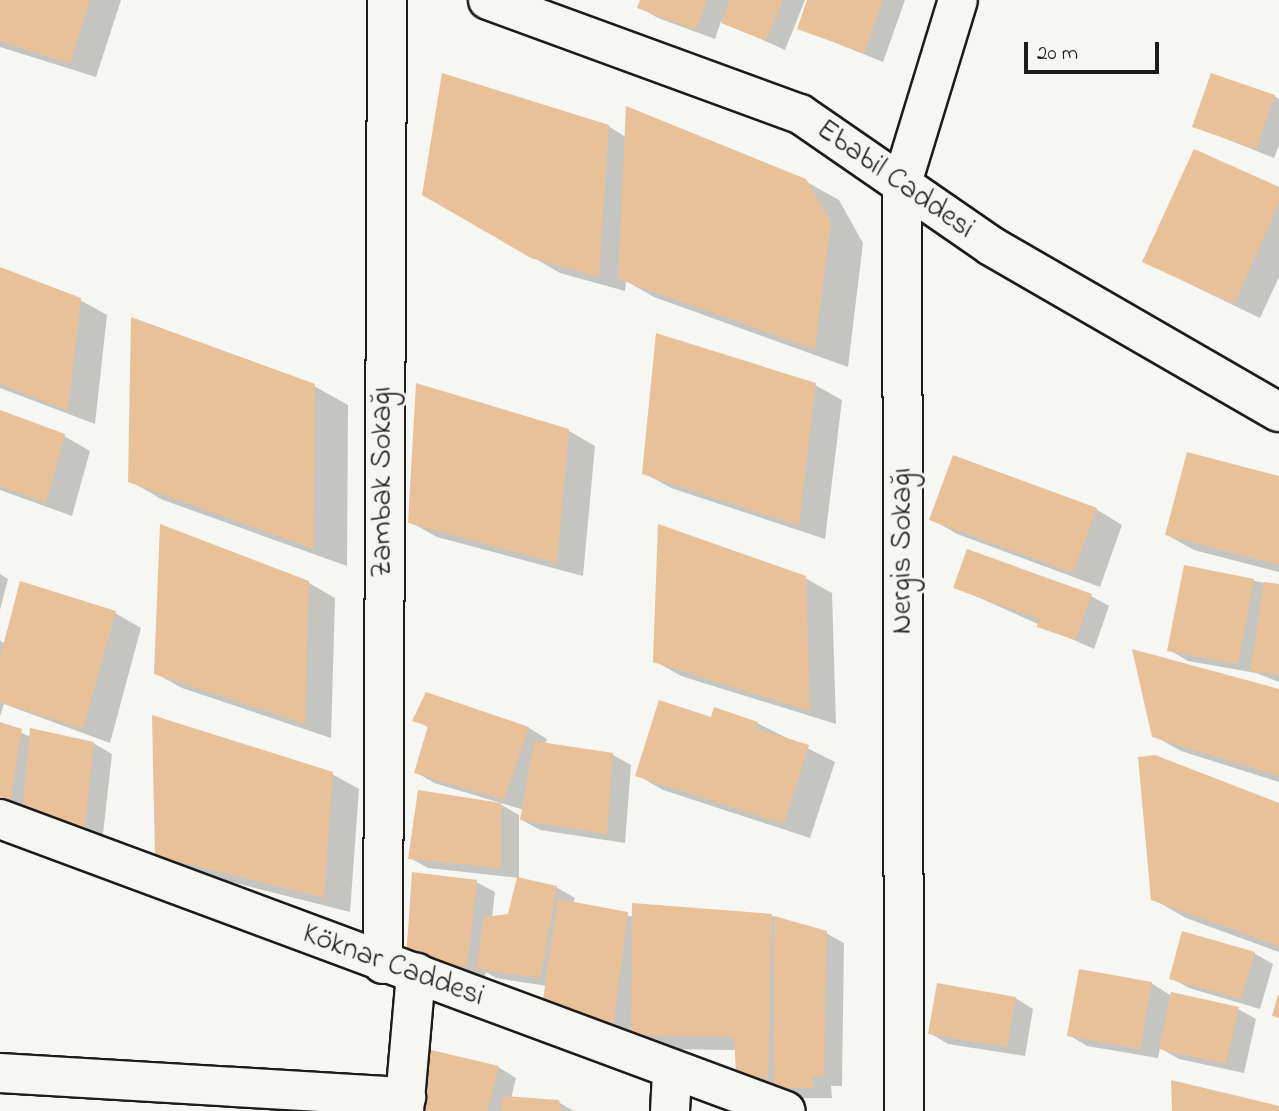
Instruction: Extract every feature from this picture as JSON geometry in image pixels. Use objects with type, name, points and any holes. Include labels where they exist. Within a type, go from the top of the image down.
[{"type":"street","name":"Zambak Sokağı","points":[[387,0],[400,968],[405,1104]]},
{"type":"street","name":"Ebabil Caddesi","points":[[488,0],[800,114],[991,246],[1279,412]]},
{"type":"street","name":"Nergis Sokağı","points":[[904,1111],[902,183],[958,0]]},
{"type":"street","name":"Köknar Caddesi","points":[[0,819],[672,1072],[786,1111]]},
{"type":"street","points":[[670,1111],[672,1072]]},
{"type":"street","points":[[0,1073],[405,1104]]},
{"type":"building","points":[[0,0],[90,0],[70,64],[0,41]]},
{"type":"building","points":[[640,0],[707,0],[696,30],[637,8]]},
{"type":"building","points":[[730,0],[783,0],[766,41],[721,23]]},
{"type":"building","points":[[807,0],[883,0],[864,53],[797,29]]},
{"type":"building","points":[[442,73],[609,125],[599,277],[531,258],[422,195]]},
{"type":"building","points":[[1211,73],[1275,95],[1256,149],[1192,127]]},
{"type":"building","points":[[626,106],[806,179],[831,222],[815,349],[618,279]]},
{"type":"building","points":[[1194,149],[1279,187],[1279,204],[1234,304],[1142,262]]},
{"type":"building","points":[[0,267],[81,298],[68,411],[0,384]]},
{"type":"building","points":[[131,317],[315,384],[314,549],[128,482]]},
{"type":"building","points":[[656,333],[816,383],[799,526],[642,474]]},
{"type":"building","points":[[416,383],[569,429],[557,563],[408,523]]},
{"type":"building","points":[[0,410],[65,434],[46,503],[0,486]]},
{"type":"building","points":[[1187,452],[1279,476],[1279,565],[1165,535]]},
{"type":"building","points":[[953,455],[1097,508],[1073,573],[929,520]]},
{"type":"building","points":[[160,524],[309,581],[305,724],[154,674]]},
{"type":"building","points":[[658,524],[806,576],[810,711],[653,662]]},
{"type":"building","points":[[967,549],[1092,594],[1075,640],[1037,627],[1039,619],[953,588]]},
{"type":"building","points":[[1184,565],[1254,579],[1238,664],[1167,651]]},
{"type":"building","points":[[20,581],[116,611],[83,729],[0,702],[0,658]]},
{"type":"building","points":[[1264,582],[1279,584],[1279,675],[1250,671]]},
{"type":"building","points":[[1132,649],[1279,689],[1279,776],[1152,737]]},
{"type":"building","points":[[426,692],[529,727],[504,800],[414,773],[428,726],[412,721]]},
{"type":"building","points":[[659,700],[711,717],[714,707],[758,722],[755,728],[809,745],[784,824],[635,776]]},
{"type":"building","points":[[152,715],[333,772],[324,898],[155,856]]},
{"type":"building","points":[[0,722],[22,729],[9,811],[0,809]]},
{"type":"building","points":[[30,728],[94,742],[84,834],[22,815]]},
{"type":"building","points":[[534,741],[613,753],[607,834],[520,820]]},
{"type":"building","points":[[1155,755],[1279,803],[1279,946],[1151,900],[1138,757]]},
{"type":"building","points":[[418,790],[501,803],[501,868],[408,859]]},
{"type":"building","points":[[412,872],[477,880],[467,967],[406,958]]},
{"type":"building","points":[[517,877],[557,886],[540,978],[476,969],[484,917],[508,914]]},
{"type":"building","points":[[558,899],[628,912],[613,1027],[541,1013]]},
{"type":"building","points":[[632,903],[772,914],[768,1079],[736,1073],[734,1037],[631,1035]]},
{"type":"building","points":[[774,916],[827,931],[824,1076],[813,1076],[814,1088],[774,1088]]},
{"type":"building","points":[[1182,931],[1255,952],[1241,999],[1169,979]]},
{"type":"building","points":[[1079,969],[1152,982],[1140,1049],[1067,1036]]},
{"type":"building","points":[[937,983],[1016,997],[1007,1047],[928,1034]]},
{"type":"building","points":[[1171,992],[1239,1007],[1226,1064],[1159,1049]]},
{"type":"building","points":[[1279,995],[1279,1018],[1272,1016]]},
{"type":"building","points":[[423,1048],[499,1066],[487,1111],[412,1111]]},
{"type":"building","points":[[1171,1080],[1279,1106],[1279,1111],[1172,1111]]},
{"type":"building","points":[[503,1096],[559,1100],[562,1111],[501,1111]]}]
